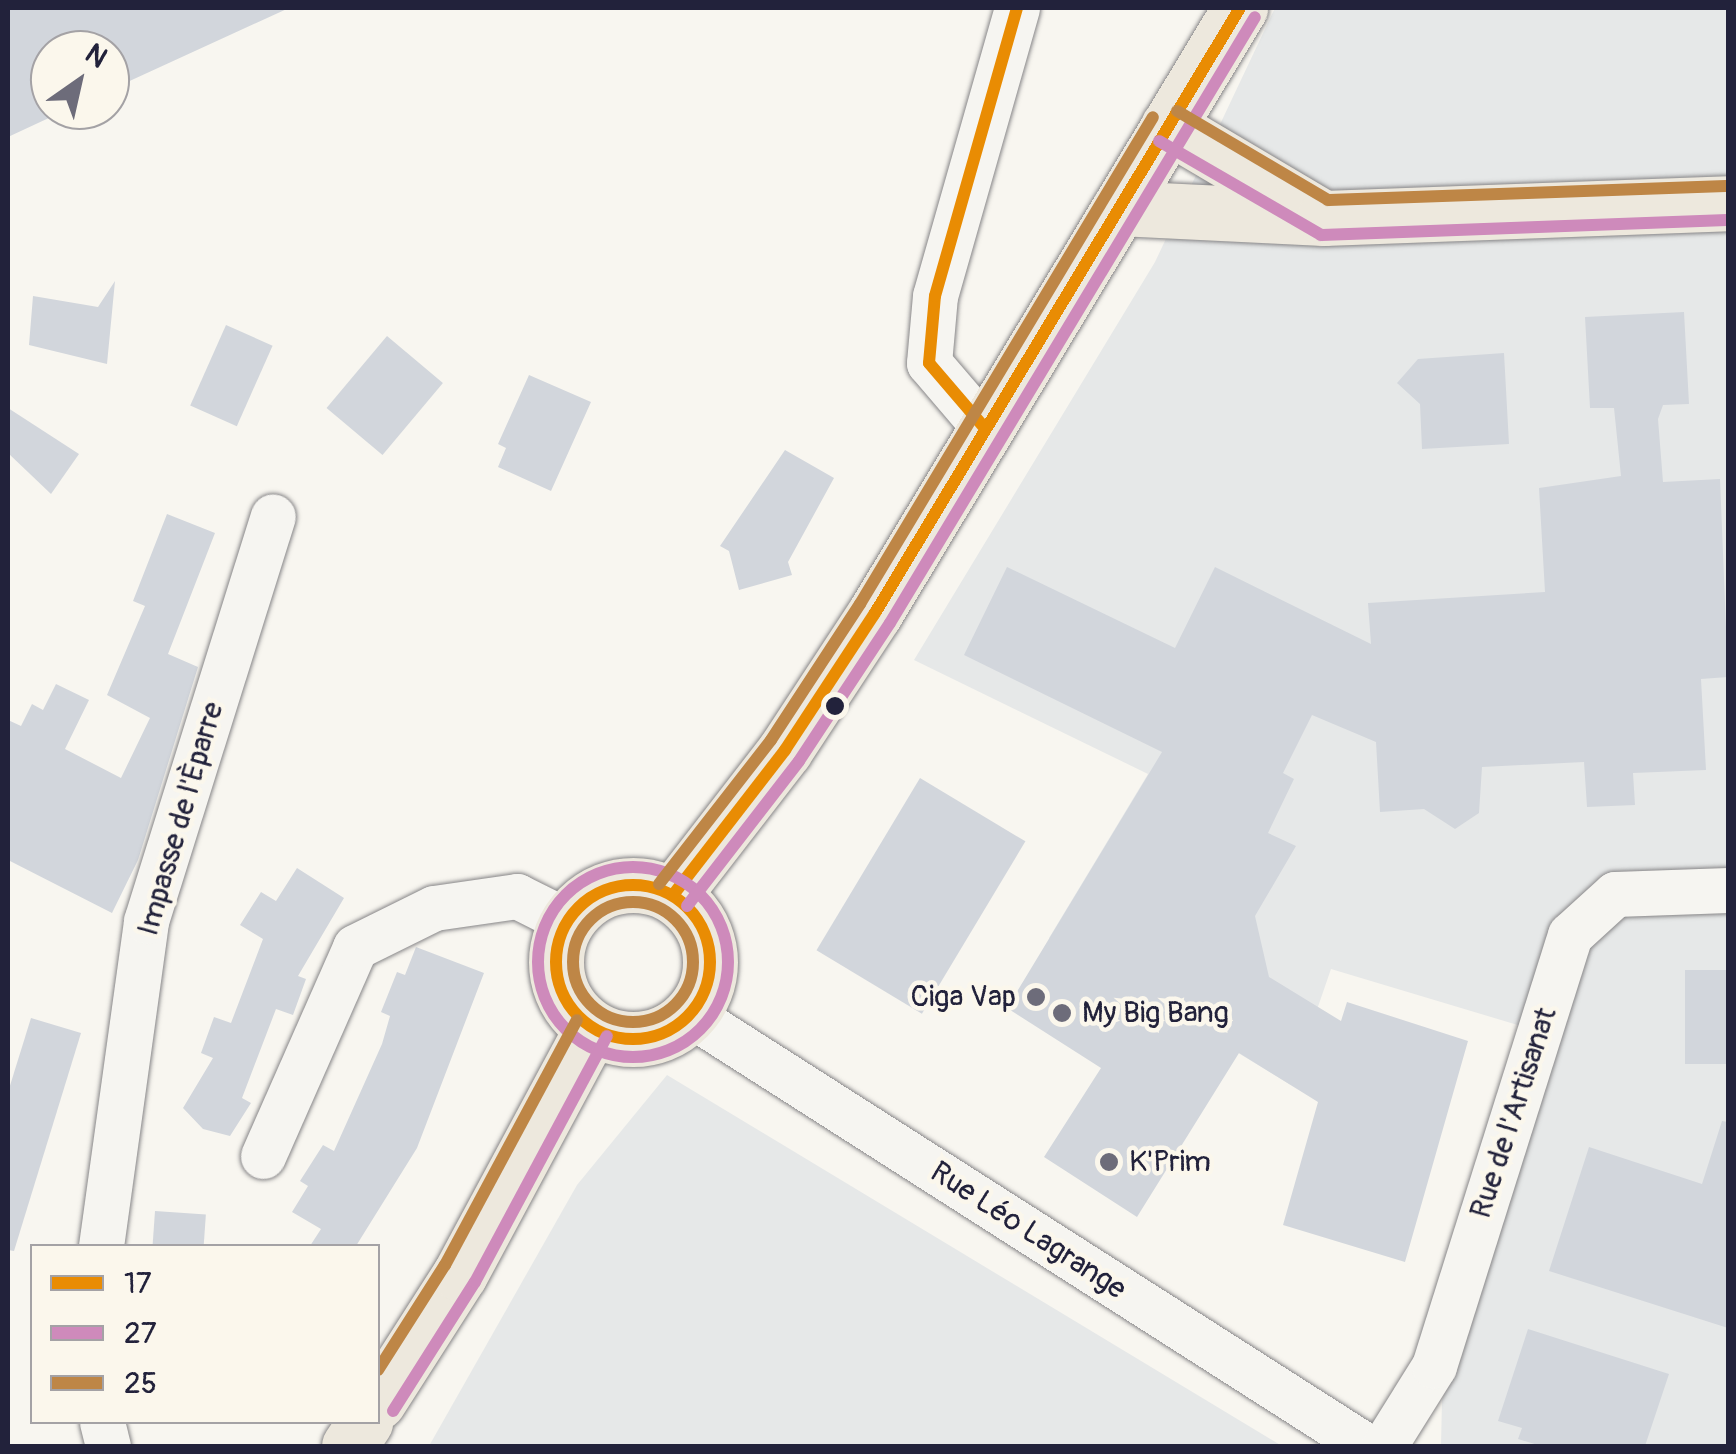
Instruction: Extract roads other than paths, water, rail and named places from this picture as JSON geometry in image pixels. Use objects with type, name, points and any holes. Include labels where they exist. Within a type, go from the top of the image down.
[{"type":"main road","points":[[673,896],[785,750],[1240,8]]},
{"type":"main road","points":[[1168,126],[1324,218]]},
{"type":"main road","points":[[1119,208],[1324,218],[1728,202]]},
{"type":"main road","points":[[626,884],[673,896],[705,932],[710,956],[691,1014],[639,1039],[592,1028],[560,992],[557,944],[566,921],[582,902],[626,884]]},
{"type":"main road","points":[[380,1399],[460,1274],[592,1028]]},
{"type":"main road","points":[[349,1446],[364,1424]]},
{"type":"street","points":[[983,426],[929,364],[934,296],[1017,8]]},
{"type":"street","name":"Impasse de l'Èparre","points":[[100,1244],[146,921],[272,516]]},
{"type":"street","name":"Rue de l'Artisanat","points":[[1384,1446],[1434,1366],[1570,935],[1616,894],[1728,890]]},
{"type":"street","points":[[263,1156],[356,947],[434,908],[516,896],[566,921]]},
{"type":"street","name":"Rue Léo Lagrange","points":[[691,1014],[1366,1446]]},
{"type":"place","name":"Ciga Vap","points":[[1036,997]]},
{"type":"place","name":"My Big Bang","points":[[1062,1013]]},
{"type":"place","name":"K'Prim","points":[[1109,1162]]}]
